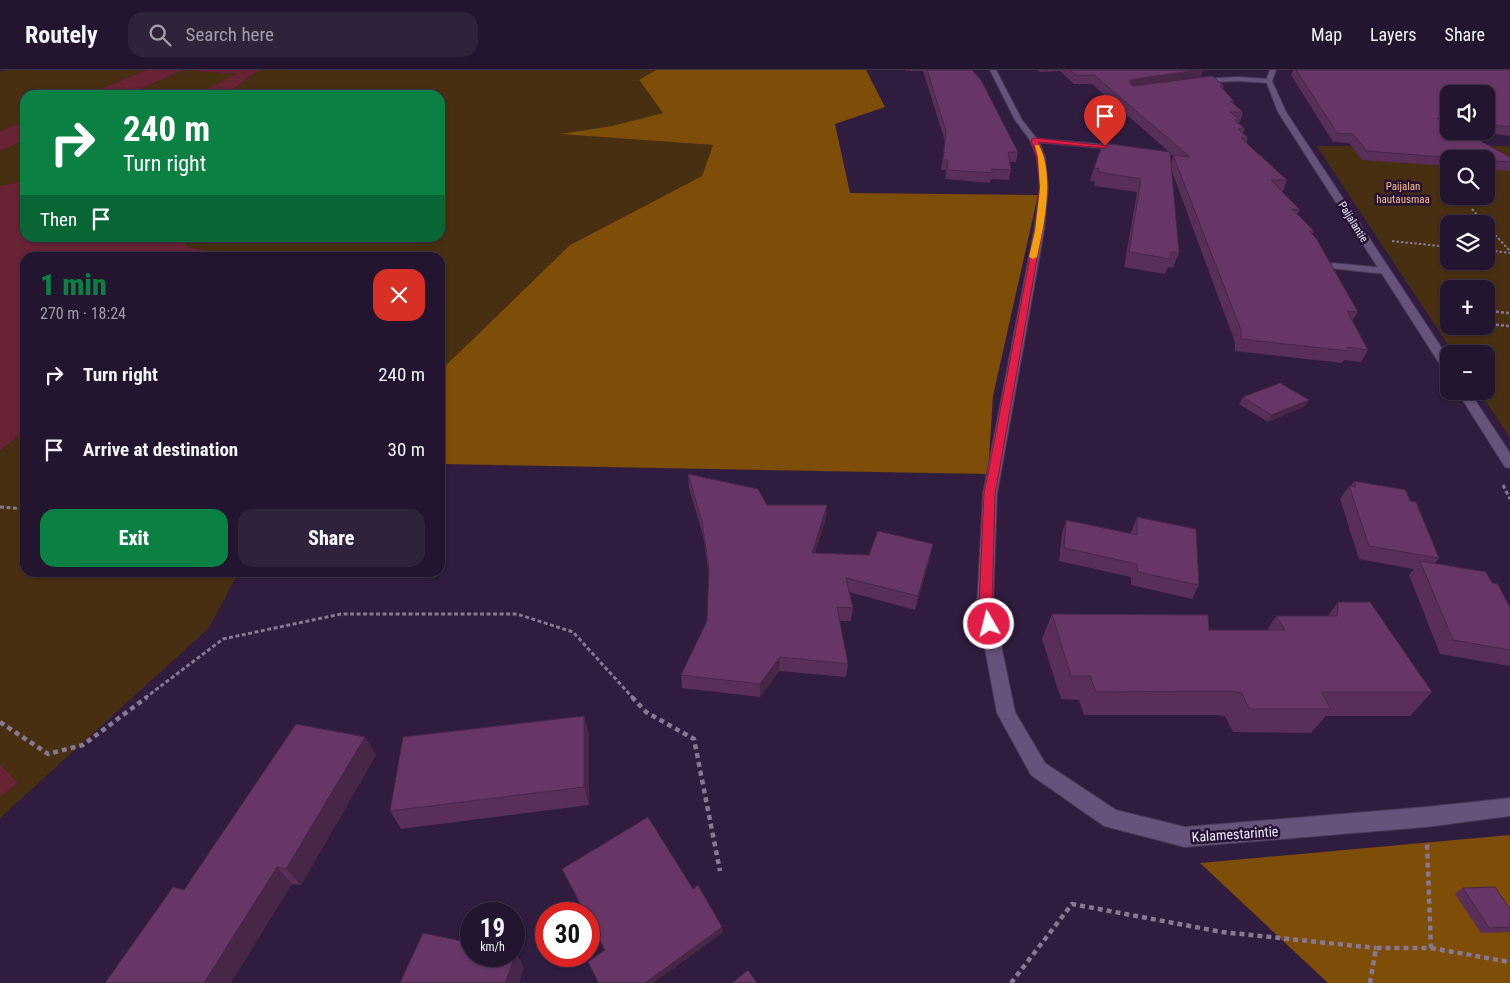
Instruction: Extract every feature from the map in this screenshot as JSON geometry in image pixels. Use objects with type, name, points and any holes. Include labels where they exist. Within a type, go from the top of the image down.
[{"type":"street","name":"Kalamestarintie","points":[[993,70],[1019,120],[1030,134],[1042,157],[1043,197],[1039,231],[990,494],[985,606],[1006,713],[1038,769],[1111,819],[1185,837],[1426,817],[1510,807]]},
{"type":"street","points":[[1187,81],[1238,79],[1269,81],[1273,70]]},
{"type":"street","name":"Paijalantie","points":[[1269,81],[1282,112],[1440,356]]},
{"type":"street","points":[[1030,134],[1123,148]]},
{"type":"street","points":[[1333,266],[1385,271]]},
{"type":"street","points":[[1469,400],[1510,464]]},
{"type":"path","points":[[1472,209],[1478,215]]},
{"type":"path","points":[[1495,234],[1510,252]]},
{"type":"path","points":[[1364,238],[1440,246]]},
{"type":"path","points":[[1495,251],[1510,252]]},
{"type":"path","points":[[1495,311],[1510,313]]},
{"type":"path","points":[[1495,325],[1510,326]]},
{"type":"path","points":[[0,507],[20,509]]},
{"type":"path","points":[[0,722],[48,754],[82,745],[223,639],[341,614],[517,614],[573,632],[646,712],[694,739],[720,871]]},
{"type":"path","points":[[1426,817],[1431,948]]},
{"type":"path","points":[[1011,983],[1072,904],[1222,932],[1376,948],[1431,948],[1510,962]]},
{"type":"path","points":[[1370,983],[1376,948]]},
{"type":"green space","points":[[146,70],[99,90],[20,90],[20,123],[0,132],[0,71]]},
{"type":"green space","points":[[183,70],[238,74],[207,90],[138,90]]},
{"type":"green space","points":[[259,70],[656,70],[639,81],[663,113],[612,126],[563,134],[713,145],[702,176],[570,245],[445,366],[445,252],[213,252],[187,247],[186,242],[445,242],[445,90],[232,90]]},
{"type":"green space","points":[[20,142],[20,182],[0,186],[0,151]]},
{"type":"green space","name":"Paijalan hautausmaa","points":[[1317,146],[1510,146],[1510,438],[1485,400],[1495,400],[1495,345],[1448,345],[1441,335],[1495,335],[1495,280],[1440,280],[1440,333]]},
{"type":"green space","points":[[20,435],[20,577],[236,577],[209,628],[0,818],[0,797],[18,783],[0,764],[0,451]]},
{"type":"shaded area","points":[[146,70],[183,70],[138,90],[99,90]]},
{"type":"shaded area","points":[[183,70],[259,70],[232,90],[206,90],[237,74]]},
{"type":"shaded area","points":[[656,70],[866,70],[885,107],[835,124],[850,193],[1038,195],[993,396],[988,474],[445,464],[445,366],[570,245],[702,176],[713,145],[560,134],[612,126],[663,113],[639,80]]},
{"type":"shaded area","points":[[20,123],[20,142],[0,151],[0,132]]},
{"type":"shaded area","points":[[20,182],[20,242],[186,242],[187,247],[213,252],[20,252],[20,435],[0,451],[0,186]]},
{"type":"shaded area","points":[[0,764],[18,783],[0,797]]},
{"type":"shaded area","points":[[1510,835],[1510,983],[1328,983],[1200,863]]},
{"type":"building","points":[[927,70],[972,70],[981,80],[1018,152],[1008,152],[1011,170],[992,169],[992,173],[947,170],[948,160],[943,160],[946,131]]},
{"type":"building","points":[[1070,70],[1197,70],[1130,80],[1130,84],[1134,86],[1212,76],[1224,86],[1220,86],[1234,101],[1230,101],[1243,112],[1230,112],[1240,120],[1235,120],[1245,129],[1238,129],[1248,138],[1241,138],[1287,180],[1271,180],[1300,210],[1292,209],[1314,231],[1309,231],[1316,238],[1358,312],[1347,311],[1368,350],[1347,347],[1349,351],[1241,339],[1241,330],[1173,155],[1190,157],[1094,75],[1077,76]]},
{"type":"building","points":[[1296,70],[1510,70],[1510,127],[1495,125],[1495,85],[1440,85],[1440,118],[1437,118],[1440,120],[1440,140],[1479,140],[1510,157],[1510,162],[1495,161],[1495,150],[1440,150],[1440,157],[1367,151],[1353,134],[1337,133]]},
{"type":"building","points":[[1103,143],[1170,152],[1179,253],[1171,252],[1171,259],[1129,252],[1141,179],[1098,172],[1099,169],[1094,168]]},
{"type":"building","points":[[1280,383],[1309,400],[1271,415],[1243,397]]},
{"type":"building","points":[[688,474],[758,489],[767,505],[827,505],[812,553],[869,555],[878,531],[933,544],[918,596],[846,578],[853,608],[837,607],[848,664],[780,657],[760,684],[681,675],[707,621],[709,569],[702,522]]},
{"type":"building","points":[[1354,481],[1406,490],[1410,501],[1416,502],[1439,558],[1369,546],[1349,486],[1356,487]]},
{"type":"building","points":[[1137,517],[1196,529],[1199,585],[1138,572],[1137,564],[1064,548],[1066,520],[1137,535]]},
{"type":"building","points":[[1420,561],[1486,572],[1492,583],[1498,584],[1510,608],[1510,650],[1453,640]]},
{"type":"building","points":[[1338,602],[1370,602],[1432,692],[1321,692],[1331,709],[1249,709],[1242,693],[1231,691],[1096,692],[1090,676],[1071,676],[1052,614],[1208,615],[1209,630],[1285,630],[1276,616],[1337,616]]},
{"type":"building","points":[[584,716],[584,787],[390,811],[403,737]]},
{"type":"building","points":[[296,724],[365,737],[286,869],[277,867],[204,983],[105,983],[173,887],[184,890]]},
{"type":"building","points":[[648,817],[693,889],[698,885],[722,927],[645,983],[599,983],[591,967],[600,967],[600,954],[605,950],[600,940],[600,902],[580,902],[562,869]]},
{"type":"building","points":[[1495,887],[1510,909],[1510,927],[1489,928],[1463,888]]},
{"type":"building","points":[[423,933],[460,941],[460,967],[511,967],[505,983],[400,983]]},
{"type":"building","points":[[748,970],[757,983],[732,983]]},
{"type":"slow traffic","points":[[1033,257],[1039,231],[1044,188],[1042,157],[1037,147]]},
{"type":"route","points":[[989,624],[985,606],[990,494],[1024,301],[1039,231],[1044,188],[1042,157],[1034,140],[1105,146]]}]
